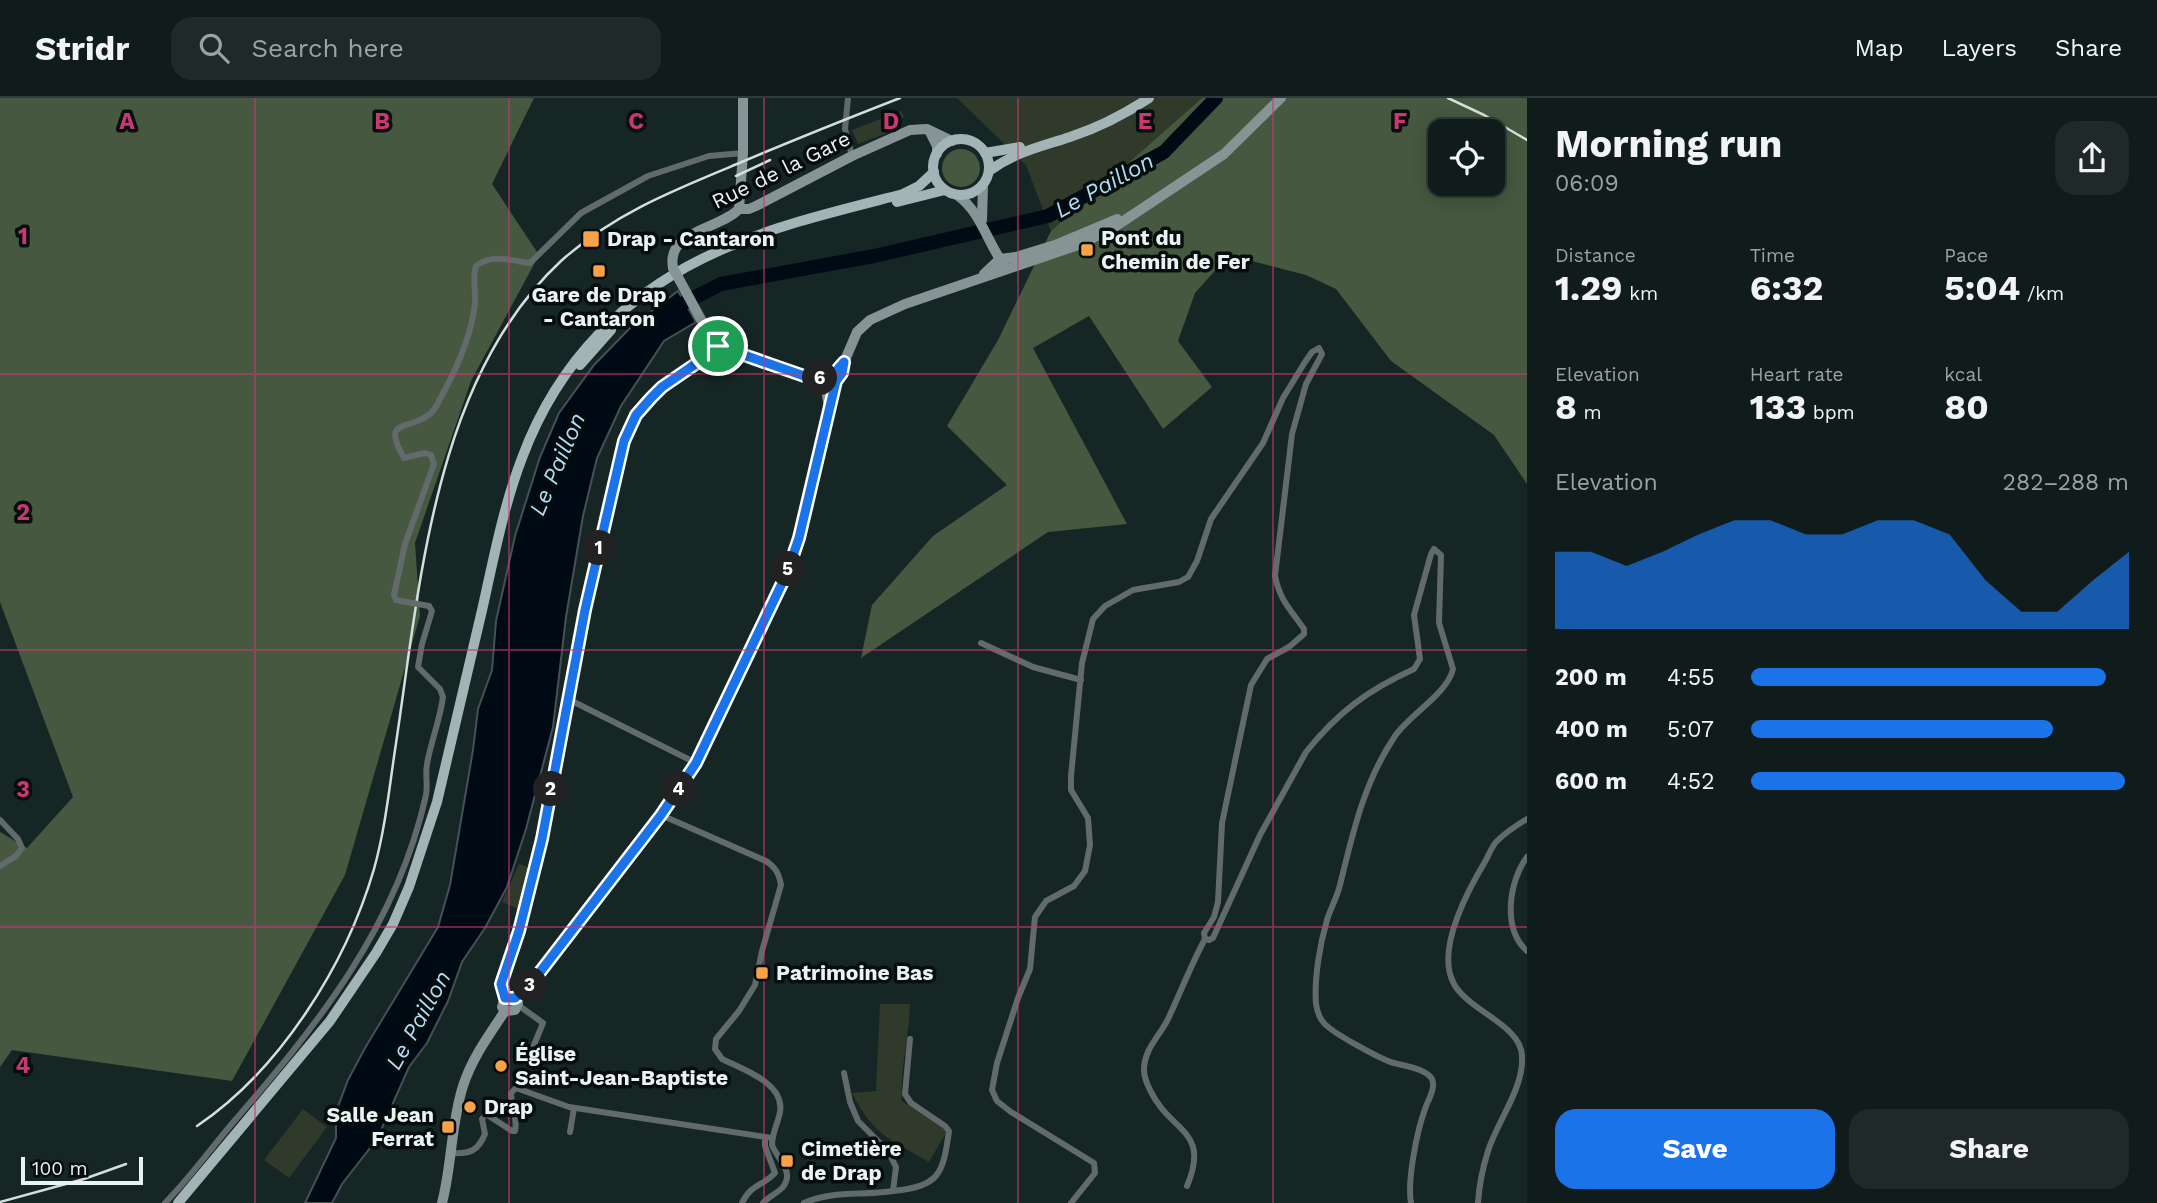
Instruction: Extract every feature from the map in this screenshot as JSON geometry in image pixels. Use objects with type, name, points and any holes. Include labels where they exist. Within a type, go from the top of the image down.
[{"type":"main road","points":[[985,153],[1018,148],[1072,130],[1138,98]]},
{"type":"main road","points":[[989,171],[985,153],[971,141],[953,141],[937,154],[934,172],[945,190],[961,197],[982,189],[989,171],[1007,158],[1109,121],[1149,98]]},
{"type":"main road","points":[[178,1203],[330,1021],[393,924],[425,844],[438,802],[500,531],[517,470],[546,405],[605,326],[665,280],[712,255],[782,226],[902,194],[919,186],[934,172]]},
{"type":"main road","points":[[185,1203],[335,1024],[397,929],[430,846],[443,803],[515,497],[538,433],[584,354],[646,300],[722,255],[785,232],[945,190]]},
{"type":"street","points":[[739,209],[743,98]]},
{"type":"street","points":[[848,98],[845,129],[852,156]]},
{"type":"street","points":[[1003,264],[1035,261],[1081,244],[1116,226],[1224,154],[1281,98]]},
{"type":"street","points":[[927,129],[953,141]]},
{"type":"street","points":[[927,129],[934,137],[937,154]]},
{"type":"street","name":"Rue de la Gare","points":[[715,342],[673,268],[672,255],[679,242],[739,209],[756,206],[852,156],[910,130],[927,129]]},
{"type":"street","points":[[165,1203],[313,1028],[365,949],[392,894],[415,835],[427,791],[427,762],[443,697],[440,689],[418,667],[432,611],[429,606],[401,601],[394,598],[394,595],[405,544],[435,464],[431,455],[425,453],[404,458],[394,439],[396,430],[401,426],[430,415],[442,396],[468,336],[475,302],[476,266],[497,258],[512,258],[530,263],[580,213],[648,176],[709,156],[743,153]]},
{"type":"street","points":[[982,189],[982,221]]},
{"type":"street","points":[[961,197],[982,221],[1003,264]]},
{"type":"street","points":[[442,1203],[458,1104],[468,1071],[505,1011],[502,1004],[513,1001],[530,985],[661,815],[696,763],[787,573],[799,538],[829,411],[829,384],[844,362],[857,332],[870,320],[905,304],[980,278],[1003,264],[1140,210]]},
{"type":"street","points":[[992,246],[1012,253],[1035,251]]},
{"type":"street","points":[[527,1062],[543,1024],[513,1001],[501,984],[519,931],[542,839],[585,610],[624,441],[636,415],[651,398],[662,387],[713,352],[715,342],[829,384]]},
{"type":"street","points":[[1071,1203],[1095,1173],[1094,1163],[1011,1112],[998,1101],[992,1090],[997,1063],[1030,969],[1035,917],[1046,901],[1074,886],[1086,871],[1090,845],[1088,818],[1071,790],[1071,776],[1080,680],[1093,619],[1105,606],[1133,590],[1179,582],[1188,577],[1197,561],[1211,519],[1263,443],[1283,398],[1305,362],[1312,352],[1319,348],[1322,354],[1306,384],[1292,434],[1275,576],[1278,591],[1289,612],[1304,629],[1304,634],[1289,647],[1267,659],[1251,685],[1222,823],[1218,902],[1214,917],[1204,933],[1205,939],[1182,984],[1168,1021],[1146,1056],[1143,1071],[1154,1100],[1190,1137],[1196,1152],[1187,1186]]},
{"type":"street","points":[[1205,939],[1213,938],[1260,835],[1314,742],[1353,703],[1383,683],[1414,669],[1418,664],[1420,659],[1414,615],[1431,554],[1434,549],[1438,551],[1441,555],[1439,623],[1452,673],[1440,691],[1402,725],[1363,796],[1346,853],[1340,886],[1327,920],[1316,993],[1318,1011],[1327,1026],[1388,1061],[1428,1074],[1432,1080],[1433,1087],[1420,1124],[1411,1203]]},
{"type":"street","points":[[981,643],[1033,667],[1080,680]]},
{"type":"street","points":[[568,699],[696,763]]},
{"type":"street","points":[[661,815],[766,861],[780,877],[781,885],[755,985],[714,1044],[722,1059],[765,1082],[775,1092],[780,1110],[765,1146],[775,1172],[772,1177],[750,1189],[742,1203]]},
{"type":"street","points":[[1478,1203],[1487,1152],[1522,1069],[1522,1052],[1517,1040],[1502,1025],[1468,1002],[1454,984],[1448,964],[1459,914],[1472,883],[1497,841],[1527,819]]},
{"type":"street","points":[[0,820],[18,839],[22,848],[8,863],[0,866]]},
{"type":"street","points":[[1527,857],[1518,868],[1510,912],[1515,931],[1527,951]]},
{"type":"street","points":[[804,1203],[830,1195],[893,1191],[926,1183],[941,1171],[949,1132],[945,1126],[911,1103],[905,1094],[910,1039]]},
{"type":"street","points":[[844,1073],[850,1102],[858,1121],[888,1151],[896,1167],[893,1191]]},
{"type":"street","points":[[452,1153],[466,1154],[474,1151],[485,1134],[482,1119],[486,1114],[512,1131],[515,1130],[517,1126],[511,1102],[513,1089],[516,1088],[577,1108],[769,1137]]},
{"type":"street","points":[[570,1132],[577,1108]]},
{"type":"street","points":[[763,1203],[782,1188],[787,1178],[786,1168],[773,1149],[769,1137]]},
{"type":"green space","points":[[0,98],[534,98],[492,184],[539,255],[471,381],[415,543],[420,616],[345,875],[232,1081],[12,1050],[0,1067],[0,832],[27,848],[73,797],[0,602]]},
{"type":"green space","points":[[957,98],[1202,98],[1051,231],[1026,165]]},
{"type":"green space","points":[[1202,98],[1527,98],[1527,484],[1494,435],[1391,361],[1336,289],[1306,275],[1229,255],[1195,293],[1178,341],[1212,387],[1163,429],[1089,316],[1033,348],[1127,524],[1048,532],[861,658],[872,605],[933,536],[1007,485],[947,426],[998,340],[1051,231]]},
{"type":"green space","points":[[901,111],[904,116],[895,130],[858,144],[852,130]]},
{"type":"green space","points":[[961,149],[974,155],[980,168],[974,181],[961,187],[948,181],[942,168],[948,155]]},
{"type":"green space","points":[[519,864],[531,868],[521,910],[502,902]]},
{"type":"green space","points":[[880,1004],[910,1004],[902,1101],[947,1131],[929,1162],[876,1128],[852,1093],[876,1091]]},
{"type":"green space","points":[[303,1109],[327,1127],[289,1178],[264,1160]]},
{"type":"water","points":[[678,291],[696,322],[664,341],[621,406],[597,458],[583,516],[566,617],[553,727],[526,829],[507,887],[485,928],[462,962],[448,1001],[427,1043],[409,1067],[377,1139],[342,1184],[332,1203],[305,1203],[336,1138],[336,1112],[348,1080],[438,927],[450,885],[478,709],[492,670],[496,621],[515,536],[540,457],[559,413],[594,365],[631,327]]},
{"type":"waterway","name":"Le Paillon","points":[[668,311],[721,284],[874,256],[1048,216],[1164,152],[1216,98]]},
{"type":"railway","points":[[197,1126],[256,1076],[282,1045],[328,978],[362,905],[384,825],[413,621],[439,489],[459,425],[485,365],[518,309],[561,261],[581,244],[623,217],[690,184],[900,98]]},
{"type":"railway","points":[[1448,98],[1527,140]]},
{"type":"railway","points":[[736,176],[770,160]]},
{"type":"railway","points":[[0,1202],[84,1179],[126,1164]]},
{"type":"place","name":"Drap - Cantaron","points":[[591,239]]},
{"type":"place","name":"Pont du Chemin de Fer","points":[[1087,250]]},
{"type":"place","name":"Gare de Drap - Cantaron","points":[[599,271]]},
{"type":"place","name":"Patrimoine Bas","points":[[762,973]]},
{"type":"place","name":"Église Saint-Jean-Baptiste","points":[[501,1066]]},
{"type":"place","name":"Drap","points":[[470,1107]]},
{"type":"place","name":"Salle Jean Ferrat","points":[[448,1127]]},
{"type":"place","name":"Cimetière de Drap","points":[[787,1161]]},
{"type":"route","points":[[718,346],[810,378],[830,378],[844,362],[842,373],[836,381],[799,538],[768,616],[688,776],[653,826],[530,985],[515,998],[505,998],[501,984],[519,931],[542,839],[585,610],[624,441],[636,415],[651,398],[718,346]]}]
